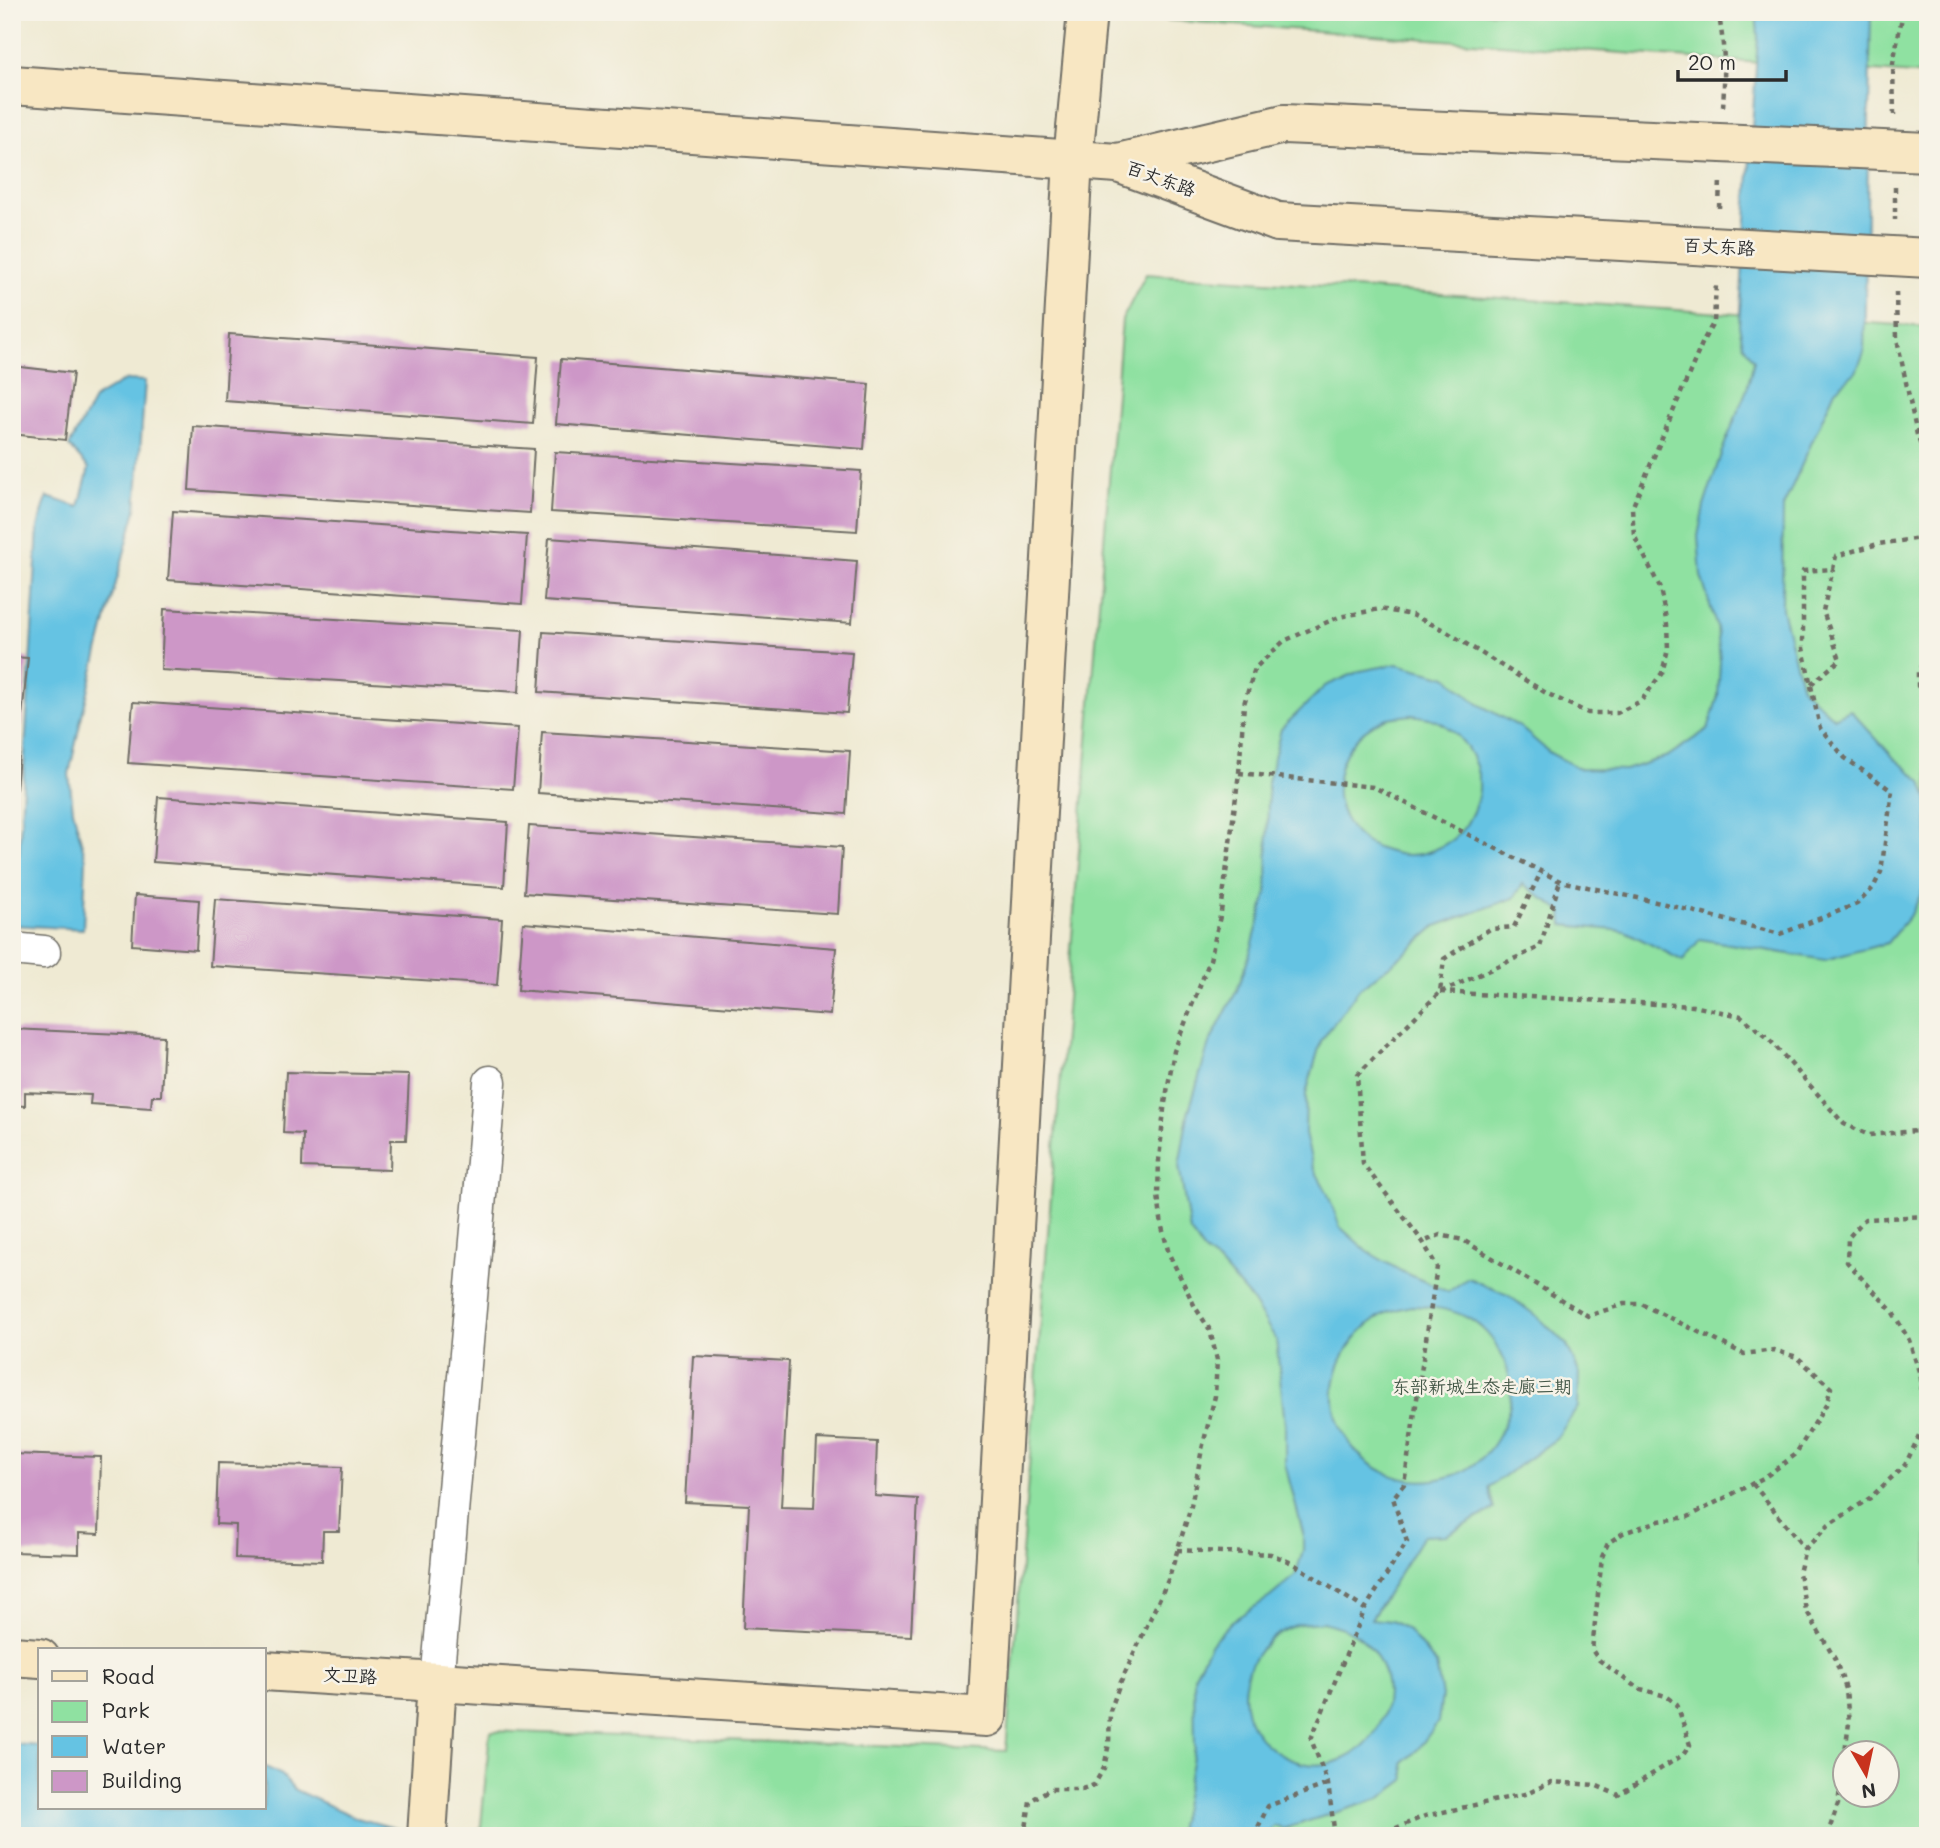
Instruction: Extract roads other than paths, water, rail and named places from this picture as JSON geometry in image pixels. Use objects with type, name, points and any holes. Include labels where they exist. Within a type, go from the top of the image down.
[{"type":"street","points":[[1073,160],[1087,12]]},
{"type":"street","points":[[12,85],[1118,163]]},
{"type":"street","name":"百丈东路","points":[[1118,163],[1284,124],[1928,152]]},
{"type":"street","name":"文卫路","points":[[266,1671],[987,1717],[1073,160]]},
{"type":"street","name":"百丈东路","points":[[1118,163],[1278,222],[1928,258]]},
{"type":"street","points":[[12,950],[44,952]]},
{"type":"street","points":[[427,1836],[436,1682],[490,1082]]},
{"type":"street","points":[[12,1656],[38,1658]]},
{"type":"water","points":[[1756,12],[1871,12],[1864,352],[1856,372],[1835,390],[1783,507],[1782,609],[1802,688],[1834,718],[1850,710],[1893,757],[1922,781],[1928,800],[1928,879],[1912,913],[1887,943],[1825,960],[1700,939],[1683,961],[1625,931],[1563,925],[1562,912],[1523,884],[1514,898],[1436,926],[1359,989],[1321,1041],[1306,1094],[1305,1134],[1313,1167],[1327,1192],[1340,1227],[1368,1252],[1401,1271],[1448,1292],[1468,1278],[1508,1295],[1539,1318],[1567,1345],[1579,1372],[1578,1407],[1556,1439],[1489,1487],[1494,1509],[1446,1535],[1423,1536],[1371,1619],[1391,1621],[1408,1630],[1436,1664],[1442,1696],[1438,1722],[1418,1749],[1403,1763],[1405,1780],[1379,1799],[1283,1829],[1274,1826],[1266,1836],[1177,1836],[1195,1747],[1194,1676],[1211,1643],[1232,1621],[1270,1597],[1295,1576],[1303,1551],[1303,1533],[1285,1464],[1285,1425],[1276,1339],[1250,1298],[1222,1266],[1205,1252],[1190,1232],[1179,1166],[1188,1114],[1209,1044],[1237,990],[1267,892],[1268,782],[1281,729],[1325,686],[1360,671],[1397,664],[1447,677],[1478,704],[1520,727],[1550,753],[1580,769],[1625,770],[1668,756],[1708,729],[1718,696],[1720,662],[1717,628],[1701,576],[1698,536],[1704,506],[1747,389],[1754,360],[1743,344],[1739,325],[1758,36]],"holes":[[[1412,715],[1430,718],[1460,738],[1472,757],[1479,779],[1479,790],[1470,817],[1455,837],[1443,846],[1422,854],[1410,855],[1386,851],[1364,841],[1349,826],[1340,807],[1338,787],[1341,766],[1350,747],[1365,731],[1385,719]],[[1412,1306],[1445,1310],[1464,1316],[1487,1333],[1503,1358],[1511,1387],[1507,1415],[1492,1446],[1478,1462],[1459,1473],[1418,1481],[1391,1475],[1367,1462],[1349,1443],[1338,1419],[1334,1393],[1339,1366],[1364,1328],[1389,1312]],[[1322,1622],[1350,1631],[1368,1645],[1384,1673],[1387,1695],[1383,1715],[1375,1733],[1362,1748],[1345,1758],[1326,1764],[1306,1764],[1279,1754],[1257,1734],[1247,1714],[1245,1686],[1254,1660],[1271,1639],[1296,1625]]]},
{"type":"water","points":[[125,380],[145,381],[136,510],[69,774],[73,810],[86,860],[83,929],[12,925],[12,855],[19,855],[38,527],[47,497],[79,507],[89,468],[69,446],[95,398]]},
{"type":"water","points":[[12,1744],[38,1746],[38,1810],[266,1810],[266,1767],[282,1775],[295,1790],[357,1818],[425,1836],[111,1836],[12,1830]]},
{"type":"park label","name":"东部新城生态走廊三期","points":[[1482,1387]]}]
